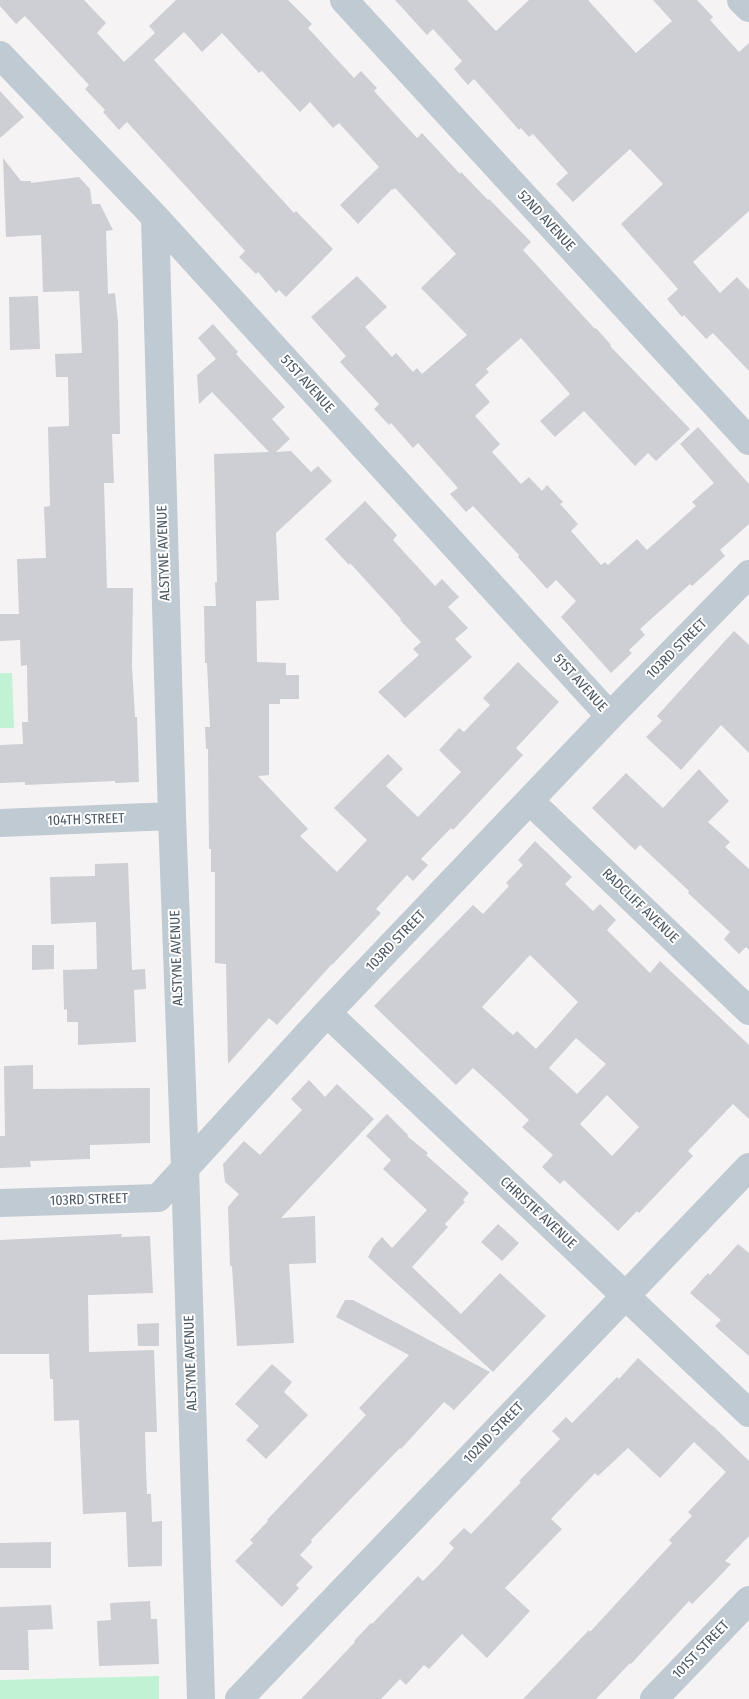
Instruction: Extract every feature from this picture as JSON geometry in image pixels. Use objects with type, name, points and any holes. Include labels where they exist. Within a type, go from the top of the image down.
[{"type":"street","name":"52ND AVENUE","points":[[344,0],[749,441]]},
{"type":"street","points":[[741,0],[749,8]]},
{"type":"street","name":"51ST AVENUE","points":[[0,56],[155,217],[610,716]]},
{"type":"street","name":"ALSTYNE AVENUE","points":[[155,217],[172,816],[201,1699]]},
{"type":"street","name":"103RD STREET","points":[[0,1203],[158,1198],[327,1013],[610,716],[744,589]]},
{"type":"street","name":"RADCLIFF AVENUE","points":[[530,801],[749,1011]]},
{"type":"street","name":"104TH STREET","points":[[0,823],[172,816]]},
{"type":"street","name":"CHRISTIE AVENUE","points":[[327,1013],[749,1413]]},
{"type":"street","name":"102ND STREET","points":[[239,1699],[749,1166]]},
{"type":"street","name":"101ST STREET","points":[[654,1699],[749,1600]]},
{"type":"green space","points":[[0,673],[12,673],[14,728],[0,728]]},
{"type":"green space","points":[[159,1676],[159,1699],[0,1699],[0,1680]]},
{"type":"building","points":[[0,0],[84,0],[106,23],[97,33],[124,62],[155,33],[149,26],[176,0],[288,0],[312,24],[308,28],[354,78],[361,71],[377,88],[374,91],[417,138],[422,133],[460,174],[461,172],[531,242],[523,250],[596,328],[610,346],[690,429],[656,461],[648,453],[635,466],[584,411],[555,437],[540,421],[570,394],[521,338],[486,369],[489,372],[475,385],[490,402],[475,416],[500,444],[492,452],[521,484],[529,477],[542,491],[547,485],[563,502],[560,504],[578,524],[571,531],[601,565],[605,562],[608,565],[637,539],[647,550],[696,506],[692,502],[714,483],[680,444],[698,427],[749,484],[749,524],[720,550],[725,556],[692,586],[690,584],[640,629],[645,635],[629,650],[632,653],[611,673],[561,617],[576,601],[556,580],[547,589],[518,557],[519,555],[473,506],[466,512],[450,494],[458,488],[418,443],[413,448],[391,423],[389,425],[374,409],[379,404],[340,362],[346,356],[311,317],[357,276],[387,307],[365,327],[392,357],[396,353],[413,372],[417,368],[422,374],[467,335],[421,288],[456,254],[395,188],[358,224],[340,205],[379,167],[339,123],[333,128],[310,102],[300,112],[262,71],[259,73],[222,33],[202,52],[184,32],[154,60],[294,213],[296,211],[333,249],[286,297],[279,290],[276,293],[258,272],[256,274],[239,257],[245,251],[127,122],[119,130],[103,112],[105,110],[85,89],[89,85],[25,16],[16,24],[0,6]]},
{"type":"building","points":[[395,0],[467,0],[496,31],[529,0],[588,0],[636,53],[672,21],[653,0],[697,0],[713,17],[710,20],[739,52],[749,43],[749,211],[693,262],[720,293],[737,277],[749,290],[749,371],[713,333],[706,339],[684,315],[682,317],[667,299],[678,289],[621,224],[663,184],[630,149],[573,202],[556,184],[568,173],[533,134],[529,137],[521,128],[519,130],[474,79],[468,85],[454,69],[462,61],[433,29],[427,35]]},
{"type":"building","points":[[0,91],[24,117],[0,138]]},
{"type":"building","points":[[3,158],[21,181],[31,181],[31,183],[79,177],[90,189],[92,204],[100,204],[113,230],[106,231],[108,294],[115,293],[118,322],[120,434],[112,434],[114,483],[104,483],[107,588],[133,588],[132,666],[135,717],[137,717],[139,782],[115,783],[115,781],[25,785],[25,782],[0,783],[0,745],[23,744],[22,722],[28,722],[27,665],[21,666],[20,640],[0,641],[0,614],[19,614],[17,559],[46,558],[44,507],[50,506],[48,427],[69,426],[68,377],[56,377],[55,354],[82,353],[79,291],[43,292],[41,235],[6,237]]},
{"type":"building","points":[[38,296],[40,349],[10,350],[9,297]]},
{"type":"building","points":[[213,324],[238,352],[236,354],[285,407],[272,419],[290,439],[276,452],[291,451],[311,472],[318,466],[332,481],[276,533],[279,600],[256,601],[257,662],[286,663],[286,675],[299,675],[299,699],[280,699],[280,704],[269,704],[269,775],[258,776],[308,829],[300,836],[337,872],[367,840],[334,808],[388,754],[403,769],[386,786],[418,817],[461,772],[439,750],[459,728],[464,732],[490,705],[483,698],[518,662],[559,702],[516,748],[523,755],[453,830],[451,828],[421,859],[428,865],[413,881],[407,875],[376,909],[381,913],[277,1025],[269,1018],[228,1064],[226,964],[215,963],[215,872],[211,872],[211,849],[209,849],[208,749],[206,749],[205,727],[210,727],[207,663],[205,663],[204,606],[216,606],[215,582],[217,582],[214,454],[269,452],[212,392],[199,404],[197,375],[216,359],[198,338]]},
{"type":"building","points":[[365,501],[397,535],[393,540],[435,586],[442,579],[459,597],[448,607],[468,628],[455,639],[472,657],[405,718],[378,692],[419,655],[413,649],[421,642],[350,563],[349,565],[325,539]]},
{"type":"building","points":[[734,631],[749,645],[749,753],[721,725],[681,770],[646,737],[662,721],[657,716]]},
{"type":"building","points":[[699,769],[729,801],[708,822],[730,842],[725,847],[749,869],[749,950],[746,947],[739,954],[724,939],[730,932],[688,893],[689,891],[640,845],[635,850],[592,808],[626,773],[663,808]]},
{"type":"building","points":[[535,841],[572,877],[565,884],[593,911],[600,904],[616,920],[607,930],[650,973],[660,961],[749,1045],[749,1119],[733,1104],[688,1151],[693,1156],[639,1213],[637,1211],[618,1231],[564,1180],[560,1184],[542,1167],[553,1155],[522,1127],[529,1120],[496,1089],[473,1068],[456,1085],[374,1006],[473,905],[483,914],[509,886],[506,883],[523,865],[518,860]],"holes":[[[530,955],[578,1002],[536,1049],[517,1031],[513,1035],[482,1007]],[[576,1038],[606,1064],[577,1094],[549,1068]],[[607,1095],[639,1127],[612,1156],[580,1124]]]},
{"type":"building","points":[[128,863],[132,970],[145,969],[146,989],[134,990],[136,1042],[78,1045],[78,1022],[67,1022],[67,1009],[64,1010],[63,970],[97,969],[96,922],[51,924],[50,877],[95,876],[95,864]]},
{"type":"building","points":[[32,945],[54,945],[54,969],[32,970]]},
{"type":"building","points":[[33,1065],[33,1089],[150,1088],[150,1143],[90,1145],[90,1159],[30,1161],[31,1167],[0,1168],[0,1136],[5,1136],[4,1066]]},
{"type":"building","points":[[309,1080],[325,1097],[337,1084],[374,1119],[281,1218],[315,1216],[316,1263],[289,1264],[294,1343],[237,1346],[232,1266],[230,1266],[228,1207],[239,1194],[225,1182],[223,1164],[244,1141],[260,1155],[302,1110],[291,1099]]},
{"type":"building","points":[[387,1114],[407,1136],[428,1153],[426,1155],[469,1193],[463,1200],[465,1202],[445,1224],[448,1227],[412,1267],[461,1314],[500,1273],[546,1316],[493,1372],[368,1257],[373,1247],[382,1237],[392,1248],[427,1210],[383,1169],[391,1160],[366,1136]]},
{"type":"building","points":[[498,1224],[519,1243],[502,1261],[481,1242]]},
{"type":"building","points":[[122,1234],[121,1237],[150,1236],[153,1293],[88,1295],[89,1352],[154,1350],[157,1432],[145,1432],[146,1468],[147,1494],[151,1494],[152,1522],[162,1521],[162,1566],[128,1567],[126,1512],[83,1514],[79,1420],[54,1421],[53,1379],[50,1379],[49,1354],[0,1354],[0,1240]]},
{"type":"building","points":[[738,1244],[749,1253],[749,1356],[715,1326],[721,1320],[690,1293],[708,1273],[710,1275]]},
{"type":"building","points":[[345,1300],[353,1300],[490,1372],[454,1410],[444,1402],[401,1449],[311,1540],[312,1542],[300,1555],[313,1567],[296,1585],[299,1588],[282,1607],[235,1561],[253,1543],[250,1540],[267,1520],[366,1415],[359,1408],[409,1355],[336,1317]]},
{"type":"building","points":[[159,1323],[159,1346],[138,1346],[137,1324]]},
{"type":"building","points":[[638,1358],[749,1461],[749,1536],[725,1561],[731,1564],[714,1582],[692,1604],[689,1601],[596,1699],[523,1699],[589,1630],[590,1632],[672,1543],[669,1540],[692,1516],[688,1512],[726,1472],[694,1442],[660,1478],[628,1448],[598,1476],[595,1473],[551,1519],[562,1529],[505,1588],[530,1611],[487,1658],[462,1634],[429,1669],[424,1665],[406,1685],[400,1679],[381,1699],[301,1699],[371,1623],[418,1576],[423,1581],[439,1565],[454,1548],[449,1543],[464,1528],[471,1534],[521,1482],[519,1481],[560,1439],[552,1431],[566,1417],[572,1423],[617,1377],[619,1379]]},
{"type":"building","points":[[272,1364],[292,1382],[284,1392],[308,1415],[266,1459],[246,1440],[259,1426],[235,1404]]},
{"type":"building","points":[[51,1542],[51,1568],[0,1568],[0,1543]]},
{"type":"building","points":[[150,1601],[151,1619],[157,1619],[159,1664],[99,1666],[97,1621],[111,1620],[110,1603]]},
{"type":"building","points":[[51,1605],[53,1629],[28,1630],[29,1670],[0,1670],[0,1607]]}]
